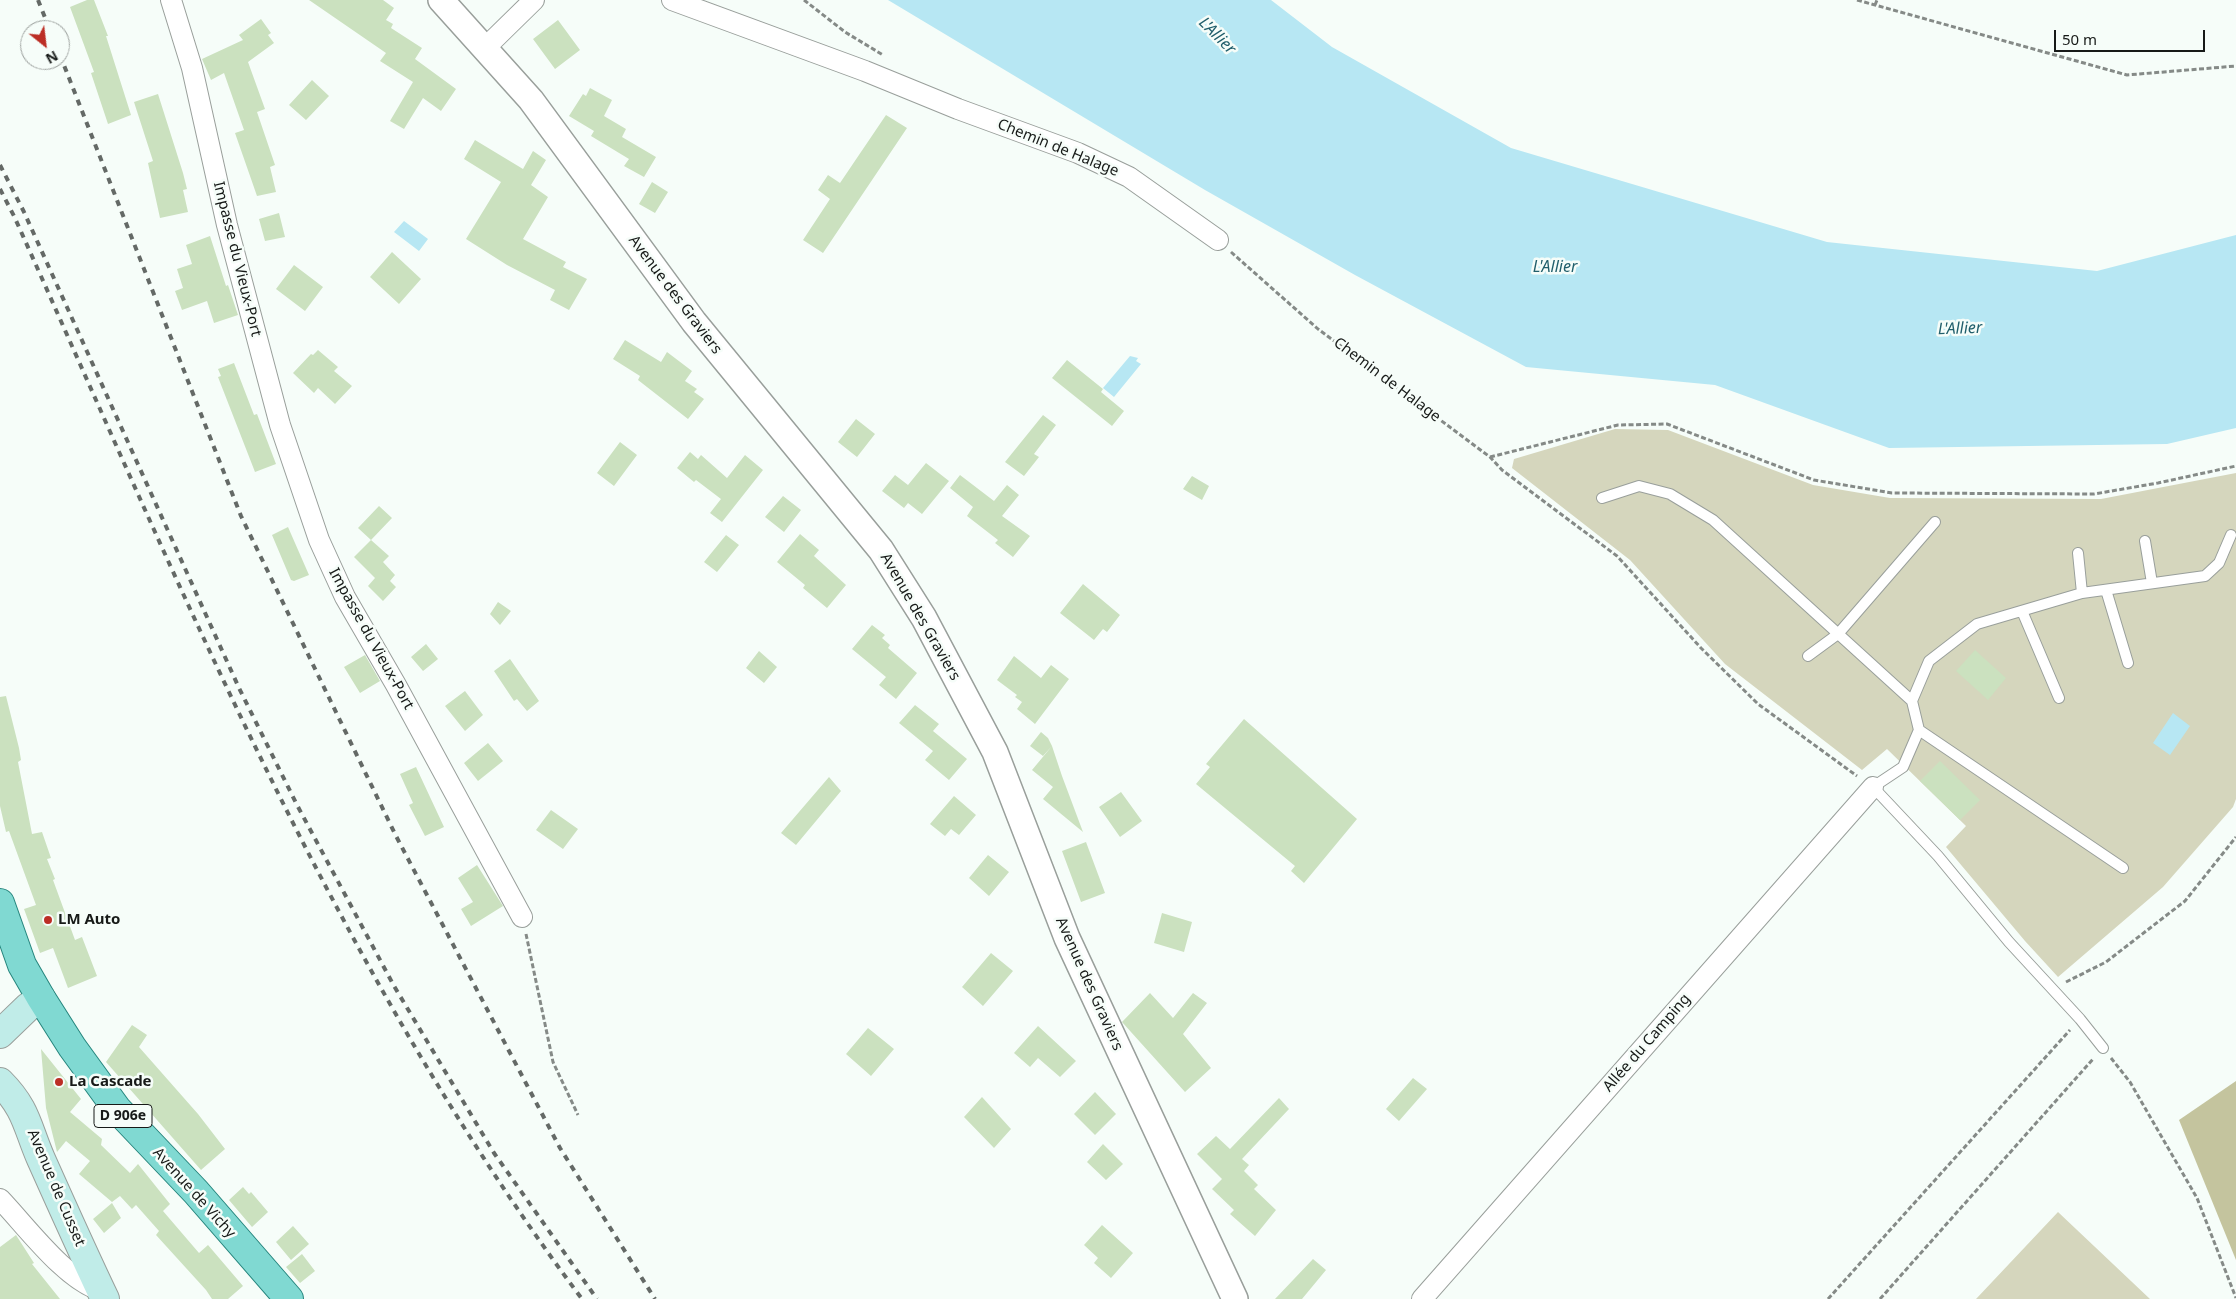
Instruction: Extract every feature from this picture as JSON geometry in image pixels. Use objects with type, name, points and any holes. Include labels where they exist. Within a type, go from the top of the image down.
[{"type":"main road","name":"Avenue de Vichy","points":[[0,903],[22,964],[41,998],[72,1047],[117,1109],[196,1192],[289,1299]]},
{"type":"main road","points":[[0,1034],[28,1007],[41,998]]},
{"type":"main road","name":"Avenue de Cusset","points":[[0,1082],[24,1111],[40,1157],[104,1295]]},
{"type":"street","name":"Impasse du Vieux-Port","points":[[171,0],[192,68],[227,225],[280,425],[319,540],[345,597],[396,685],[522,917]]},
{"type":"street","name":"Avenue des Graviers","points":[[441,0],[530,100],[694,322],[881,550],[924,618],[995,752],[1067,938],[1236,1299]]},
{"type":"street","points":[[485,48],[534,0]]},
{"type":"street","name":"Chemin de Halage","points":[[672,0],[865,71],[948,105],[1078,153],[1129,177],[1218,240]]},
{"type":"street","name":"Allée du Camping","points":[[1422,1299],[1873,787]]},
{"type":"street","points":[[0,1198],[68,1272],[104,1295]]},
{"type":"lane","points":[[1602,498],[1639,486],[1670,494],[1713,520],[1912,701]]},
{"type":"lane","points":[[1808,656],[1838,634],[1935,522]]},
{"type":"lane","points":[[2103,1048],[2080,1019],[2009,942],[1938,856],[1873,787],[1903,767],[1918,730],[1912,701],[1929,661],[1977,624],[2082,593],[2205,576],[2219,563],[2231,535]]},
{"type":"lane","points":[[2145,541],[2152,583]]},
{"type":"lane","points":[[2078,553],[2082,593]]},
{"type":"lane","points":[[2106,590],[2128,663]]},
{"type":"lane","points":[[2022,611],[2059,698]]},
{"type":"lane","points":[[1918,730],[2123,868]]},
{"type":"path","points":[[804,0],[845,32],[885,56]]},
{"type":"path","points":[[1857,0],[2127,75],[2236,66]]},
{"type":"path","points":[[1875,5],[1877,0]]},
{"type":"path","name":"Chemin de Halage","points":[[1218,240],[1318,329],[1490,457],[1502,470],[1617,556],[1702,648],[1758,704],[1873,787]]},
{"type":"path","points":[[1490,457],[1618,425],[1667,424],[1814,480],[1892,494],[2094,494],[2236,466]]},
{"type":"path","points":[[2052,989],[2106,962],[2185,901],[2236,838]]},
{"type":"path","points":[[522,917],[553,1062],[578,1115]]},
{"type":"path","points":[[1828,1299],[2080,1019]]},
{"type":"path","points":[[1880,1299],[2103,1048],[2130,1082],[2197,1198],[2236,1298]]},
{"type":"green space","points":[[1615,429],[1668,430],[1813,485],[1890,498],[2101,499],[2236,473],[2236,799],[2233,807],[2163,887],[2058,977],[2025,941],[1946,847],[1966,826],[1887,749],[1862,770],[1725,664],[1630,560],[1512,468],[1514,459]]},
{"type":"green space","points":[[2236,1081],[2236,1260],[2179,1120]]},
{"type":"green space","points":[[2058,1212],[2150,1299],[1976,1299]]},
{"type":"water","name":"L'Allier","points":[[888,0],[1271,0],[1332,47],[1511,148],[1827,242],[2097,271],[2236,235],[2236,428],[2167,444],[1889,448],[1715,385],[1526,367],[1355,275],[1205,190]]},
{"type":"water","points":[[404,221],[428,239],[419,251],[394,232]]},
{"type":"water","points":[[1130,356],[1138,358],[1136,361],[1141,364],[1114,397],[1103,388]]},
{"type":"water","points":[[2173,713],[2190,726],[2170,755],[2153,743]]},
{"type":"building","points":[[87,0],[94,0],[108,36],[106,36],[131,115],[108,124],[91,73],[94,72],[70,7]]},
{"type":"building","points":[[309,0],[383,0],[394,8],[386,20],[393,24],[391,28],[422,48],[415,59],[456,89],[441,111],[423,98],[404,129],[390,121],[413,82],[380,61],[386,53]]},
{"type":"building","points":[[261,19],[271,33],[268,35],[274,43],[248,62],[265,109],[257,112],[275,165],[270,167],[276,192],[257,196],[235,133],[244,130],[224,73],[211,80],[202,59],[243,40],[239,35]]},
{"type":"building","points":[[558,20],[580,50],[555,69],[533,39]]},
{"type":"building","points":[[312,80],[329,96],[306,120],[289,105]]},
{"type":"building","points":[[590,88],[612,100],[604,116],[626,129],[622,137],[656,157],[644,177],[624,166],[629,159],[591,136],[594,131],[569,116],[583,94],[586,96]]},
{"type":"building","points":[[158,94],[183,173],[187,189],[183,190],[188,212],[160,218],[148,163],[153,161],[134,102]]},
{"type":"building","points":[[886,115],[907,128],[823,253],[803,240],[830,199],[818,190],[828,175],[840,183]]},
{"type":"building","points":[[475,140],[523,169],[533,151],[546,160],[531,185],[548,197],[523,239],[566,262],[563,267],[587,279],[569,310],[550,300],[555,290],[507,265],[466,239],[501,182],[464,159]]},
{"type":"building","points":[[652,182],[668,192],[655,213],[639,204]]},
{"type":"building","points":[[279,213],[285,237],[265,241],[259,219]]},
{"type":"building","points":[[210,236],[226,286],[228,285],[238,315],[214,323],[207,301],[182,310],[175,291],[183,288],[177,269],[192,264],[186,245]]},
{"type":"building","points":[[392,252],[421,279],[399,304],[370,277]]},
{"type":"building","points":[[294,265],[323,287],[305,311],[276,289]]},
{"type":"building","points":[[625,340],[661,362],[667,352],[692,371],[685,381],[697,389],[694,392],[704,399],[688,419],[638,380],[640,376],[613,359]]},
{"type":"building","points":[[318,350],[338,367],[334,371],[352,386],[335,404],[318,388],[314,393],[293,373],[311,354],[313,355]]},
{"type":"building","points":[[1067,360],[1103,389],[1101,392],[1124,411],[1112,426],[1052,378]]},
{"type":"building","points":[[234,363],[254,415],[257,414],[276,464],[255,472],[218,377],[221,376],[218,369]]},
{"type":"building","points":[[1043,415],[1056,425],[1034,454],[1039,457],[1024,476],[1005,462]]},
{"type":"building","points":[[856,419],[875,434],[857,457],[838,442]]},
{"type":"building","points":[[620,442],[637,455],[614,486],[597,473]]},
{"type":"building","points":[[690,452],[698,459],[701,455],[727,478],[745,455],[763,470],[722,522],[710,513],[721,499],[696,480],[694,482],[677,468]]},
{"type":"building","points":[[926,463],[949,481],[922,514],[908,503],[904,508],[882,491],[895,475],[908,485]]},
{"type":"building","points":[[960,475],[994,501],[1007,485],[1019,495],[1002,516],[1030,536],[1013,557],[995,543],[998,540],[967,516],[973,507],[950,488]]},
{"type":"building","points":[[1192,476],[1209,486],[1202,500],[1183,489]]},
{"type":"building","points":[[783,496],[801,510],[784,532],[765,517]]},
{"type":"building","points":[[379,506],[392,518],[371,540],[358,528]]},
{"type":"building","points":[[288,527],[309,575],[294,581],[291,580],[272,535]]},
{"type":"building","points":[[800,534],[819,550],[814,556],[846,585],[827,608],[803,588],[805,585],[777,562]]},
{"type":"building","points":[[726,535],[739,545],[717,572],[704,562]]},
{"type":"building","points":[[371,540],[389,556],[383,562],[395,575],[390,581],[396,587],[383,601],[368,586],[375,578],[354,557]]},
{"type":"building","points":[[1083,584],[1120,615],[1107,632],[1103,629],[1094,640],[1060,613]]},
{"type":"building","points":[[498,602],[511,611],[500,625],[490,614]]},
{"type":"building","points":[[872,625],[885,635],[882,638],[890,645],[888,648],[917,673],[896,699],[879,685],[886,677],[852,649]]},
{"type":"building","points":[[426,644],[438,659],[423,671],[411,657]]},
{"type":"building","points":[[1975,650],[2006,678],[1988,700],[1956,671]]},
{"type":"building","points":[[759,651],[777,667],[764,683],[746,668]]},
{"type":"building","points":[[365,655],[380,681],[360,693],[344,667]]},
{"type":"building","points":[[1014,656],[1041,678],[1051,665],[1069,679],[1035,724],[1017,709],[1022,702],[1015,697],[1017,695],[997,680]]},
{"type":"building","points":[[510,659],[539,701],[527,711],[517,699],[514,701],[494,671]]},
{"type":"building","points":[[465,691],[483,715],[465,731],[445,706]]},
{"type":"building","points":[[6,696],[19,748],[21,760],[18,762],[32,834],[42,832],[51,858],[47,859],[55,879],[53,880],[75,940],[82,937],[97,976],[68,988],[53,948],[40,953],[24,909],[36,905],[9,831],[6,832],[0,806],[0,697]]},
{"type":"building","points":[[915,705],[939,724],[933,731],[967,759],[949,780],[925,760],[933,751],[899,723]]},
{"type":"building","points":[[1244,719],[1357,819],[1304,883],[1291,871],[1295,866],[1196,784],[1210,767],[1206,764]]},
{"type":"building","points":[[1041,732],[1048,738],[1052,746],[1043,756],[1030,746]]},
{"type":"building","points":[[488,743],[503,761],[478,781],[464,763]]},
{"type":"building","points":[[1052,746],[1083,832],[1043,799],[1053,787],[1032,770]]},
{"type":"building","points":[[1940,761],[1980,800],[1960,820],[1920,781]]},
{"type":"building","points":[[416,767],[444,827],[425,836],[409,805],[413,803],[400,774]]},
{"type":"building","points":[[829,777],[841,791],[796,845],[781,833]]},
{"type":"building","points":[[1121,792],[1142,821],[1120,837],[1099,807]]},
{"type":"building","points":[[954,796],[976,815],[959,835],[951,829],[945,836],[930,824]]},
{"type":"building","points":[[551,810],[578,829],[563,849],[536,830]]},
{"type":"building","points":[[1086,842],[1105,893],[1081,902],[1062,851]]},
{"type":"building","points":[[988,855],[1009,872],[989,896],[969,878]]},
{"type":"building","points":[[477,865],[503,906],[471,926],[461,909],[473,902],[458,878]]},
{"type":"building","points":[[1162,913],[1192,922],[1184,952],[1154,943]]},
{"type":"building","points":[[991,953],[1013,971],[983,1006],[962,987]]},
{"type":"building","points":[[1150,993],[1173,1018],[1193,993],[1207,1003],[1183,1034],[1211,1068],[1185,1092],[1122,1022]]},
{"type":"building","points":[[132,1025],[147,1035],[139,1047],[198,1114],[225,1149],[201,1170],[106,1062]]},
{"type":"building","points":[[1038,1026],[1076,1061],[1060,1077],[1038,1058],[1030,1067],[1014,1053]]},
{"type":"building","points":[[868,1028],[894,1049],[871,1076],[846,1054]]},
{"type":"building","points":[[41,1049],[81,1099],[70,1112],[102,1139],[101,1145],[130,1173],[138,1164],[170,1204],[163,1211],[199,1253],[208,1245],[243,1286],[228,1299],[212,1299],[156,1235],[159,1231],[136,1205],[132,1209],[120,1196],[112,1202],[79,1174],[90,1161],[66,1141],[57,1152],[46,1108]]},
{"type":"building","points":[[1413,1078],[1427,1089],[1399,1121],[1386,1109]]},
{"type":"building","points":[[1095,1092],[1116,1114],[1095,1135],[1074,1114]]},
{"type":"building","points":[[982,1097],[1011,1129],[994,1148],[964,1117]]},
{"type":"building","points":[[1279,1098],[1289,1109],[1242,1159],[1249,1165],[1244,1171],[1258,1185],[1254,1189],[1276,1210],[1255,1236],[1230,1214],[1234,1210],[1212,1189],[1222,1179],[1197,1154],[1216,1136],[1230,1149]]},
{"type":"building","points":[[1103,1144],[1123,1164],[1106,1180],[1087,1162]]},
{"type":"building","points":[[243,1187],[249,1194],[251,1192],[268,1212],[252,1227],[229,1200]]},
{"type":"building","points":[[112,1203],[121,1218],[104,1233],[93,1219]]},
{"type":"building","points":[[1102,1225],[1133,1253],[1111,1278],[1094,1263],[1098,1258],[1084,1245]]},
{"type":"building","points":[[293,1226],[309,1244],[291,1260],[276,1242]]},
{"type":"building","points":[[16,1235],[34,1263],[32,1264],[60,1299],[0,1299],[0,1247]]},
{"type":"building","points":[[302,1254],[315,1271],[300,1283],[286,1267]]},
{"type":"building","points":[[1313,1259],[1326,1270],[1302,1299],[1275,1299]]},
{"type":"railway","points":[[38,0],[46,20]]},
{"type":"railway","points":[[66,70],[241,516],[396,836],[560,1148],[655,1299]]},
{"type":"railway","points":[[0,165],[24,212],[239,688],[297,805],[394,986],[494,1153],[597,1299]]},
{"type":"railway","points":[[0,189],[14,216],[202,635],[268,774],[338,910],[413,1044],[494,1174],[582,1299]]},
{"type":"place","name":"LM Auto","points":[[48,920]]},
{"type":"place","name":"La Cascade","points":[[59,1082]]}]
